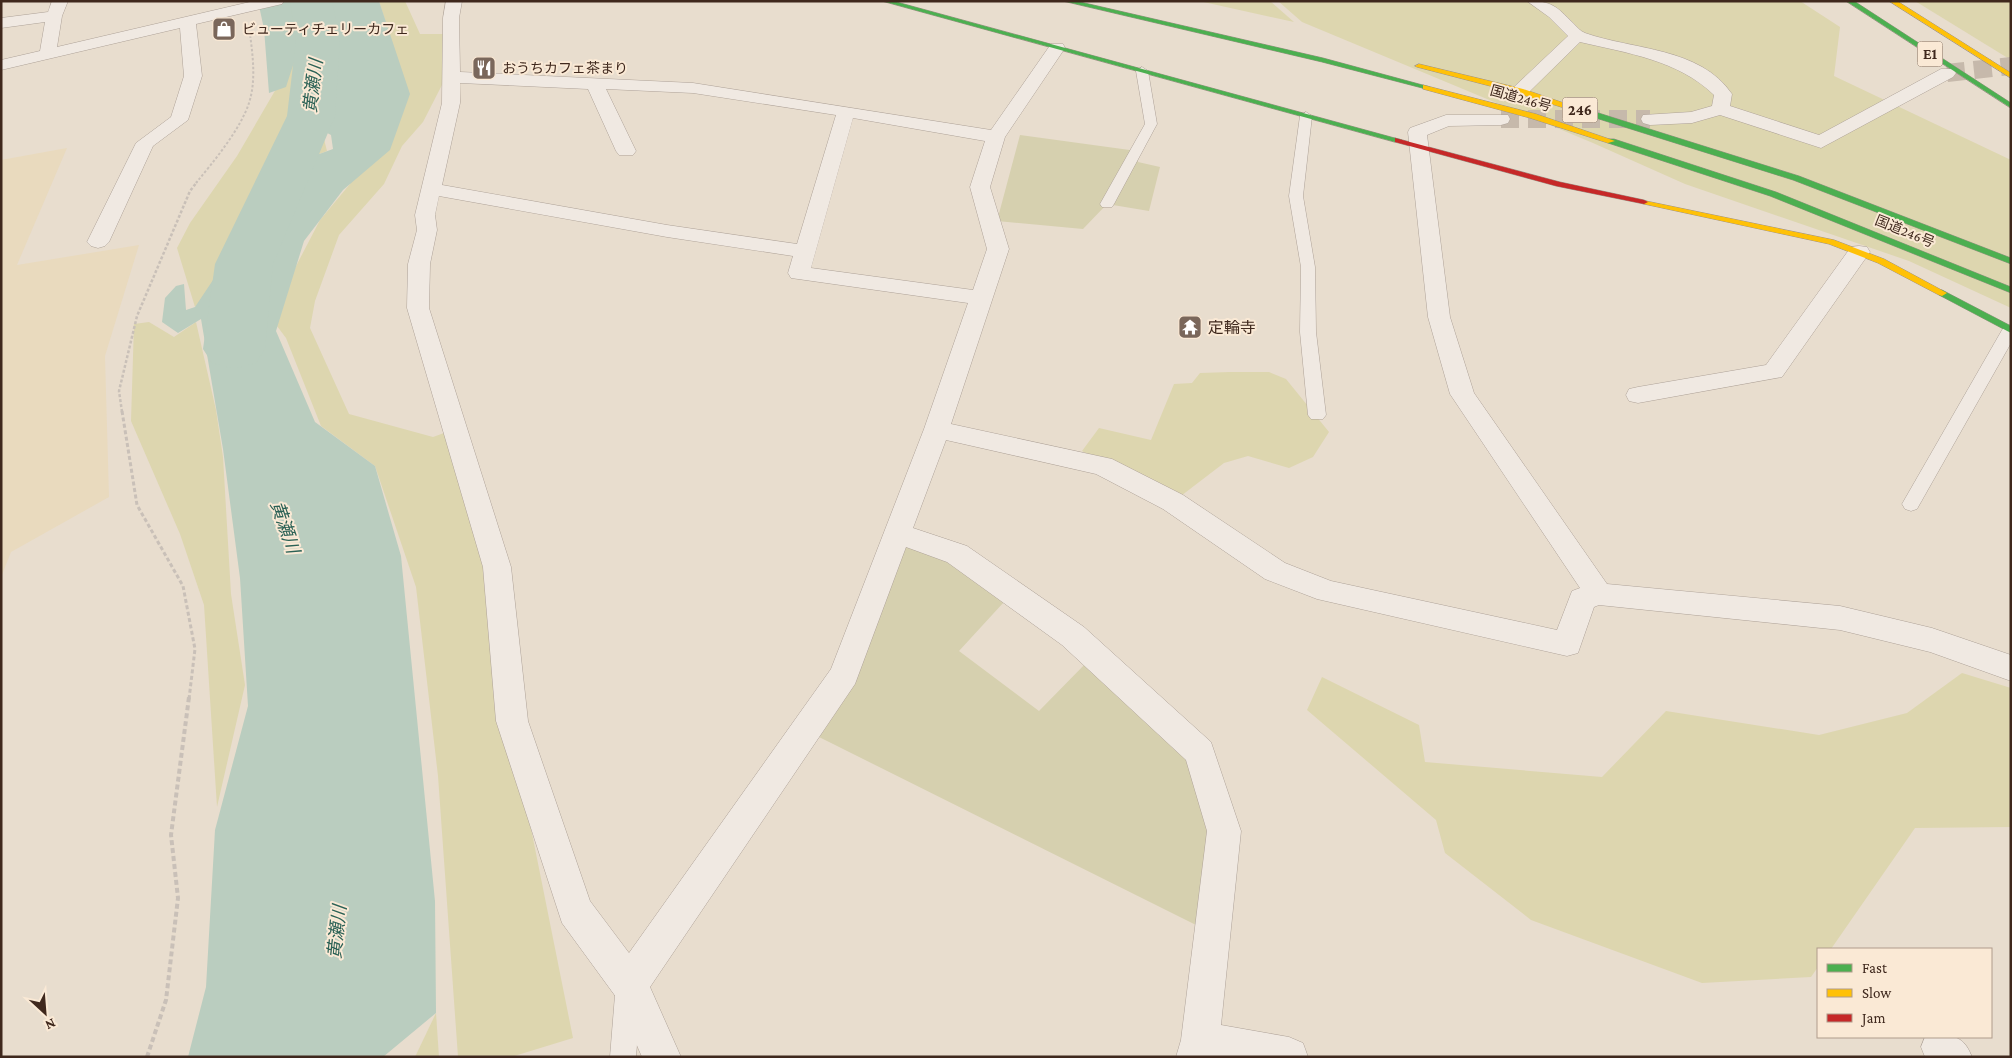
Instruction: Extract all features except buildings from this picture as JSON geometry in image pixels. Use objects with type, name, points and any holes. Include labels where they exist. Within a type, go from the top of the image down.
[{"type":"main road","points":[[885,1],[1559,184],[1831,242],[1881,260],[2010,330]]},
{"type":"main road","name":"国道246号","points":[[1066,1],[1323,60],[1533,116],[1773,194],[2011,290]]},
{"type":"main road","name":"E1","points":[[1849,1],[2011,106]]},
{"type":"main road","name":"E1","points":[[1892,1],[2011,76]]},
{"type":"main road","name":"国道246号","points":[[1403,62],[1520,91],[1796,178],[2011,260]]},
{"type":"street","points":[[1,65],[276,1]]},
{"type":"street","points":[[454,1],[451,18],[451,103],[444,124],[432,190],[425,215],[427,230],[419,264],[418,308],[498,567],[512,721],[576,911],[629,984],[662,1057]]},
{"type":"street","points":[[1535,1],[1556,14],[1577,36],[1682,64],[1713,81],[1723,94],[1720,109]]},
{"type":"street","points":[[1,23],[57,9],[48,53]]},
{"type":"street","points":[[98,242],[145,143],[179,120],[193,76],[188,20]]},
{"type":"street","points":[[1520,91],[1577,36]]},
{"type":"street","points":[[629,984],[844,675],[937,430],[998,249],[980,187],[996,138],[1057,48]]},
{"type":"street","points":[[1650,119],[1692,116],[1720,109],[1821,142],[1947,73]]},
{"type":"street","points":[[450,77],[693,88],[846,111],[996,138]]},
{"type":"street","points":[[594,84],[626,151]]},
{"type":"street","points":[[846,111],[799,273],[981,298]]},
{"type":"street","points":[[1502,119],[1446,121],[1418,132],[1439,317],[1462,394],[1599,594]]},
{"type":"street","points":[[432,190],[668,231],[806,252]]},
{"type":"street","points":[[1638,396],[1774,371],[1859,252]]},
{"type":"street","points":[[937,430],[1103,466],[1172,502],[1275,571],[1327,591],[1567,644],[1582,599],[1599,594],[1840,618],[1932,640],[2011,668]]},
{"type":"street","points":[[898,533],[957,554],[1073,636],[1200,752],[1224,831],[1198,1048],[1289,1057]]},
{"type":"lane","points":[[1107,204],[1151,124],[1142,71]]},
{"type":"lane","points":[[1306,116],[1296,196],[1308,267],[1308,332],[1317,415]]},
{"type":"lane","points":[[1911,504],[2010,330]]},
{"type":"lane","points":[[623,1057],[629,984]]},
{"type":"path","points":[[147,1057],[166,1000],[178,898],[171,835],[195,650],[183,586],[136,505],[119,391],[137,316],[190,191],[226,146],[249,103],[248,94],[254,70],[249,32]]},
{"type":"shaded area","points":[[379,1],[405,1],[420,34],[443,34],[443,83],[423,122],[402,146],[384,184],[339,235],[315,301],[310,328],[349,414],[433,437],[444,433],[478,503],[486,604],[573,1038],[511,1057],[458,1057],[438,776],[416,587],[375,466],[321,426],[286,338],[277,326],[295,268],[320,220],[350,184],[394,49]]},
{"type":"shaded area","points":[[1199,1],[1270,1],[1294,22]]},
{"type":"shaded area","points":[[1278,1],[1800,1],[1840,27],[1834,76],[2011,160],[2011,308],[1909,261],[1685,184],[1593,143],[1302,22]]},
{"type":"shaded area","points":[[1915,1],[2011,1],[2011,60]]},
{"type":"shaded area","points":[[297,53],[310,59],[309,93],[298,118],[323,135],[327,151],[304,160],[256,186],[269,210],[244,264],[222,276],[195,307],[177,248],[190,223],[237,156]]},
{"type":"shaded area","points":[[1020,135],[1137,151],[1138,162],[1160,167],[1149,211],[1107,204],[1083,229],[997,221]]},
{"type":"shaded area","points":[[67,148],[17,265],[139,245],[105,356],[109,497],[11,552],[1,577],[1,160]]},
{"type":"shaded area","points":[[149,322],[174,337],[196,322],[216,410],[223,457],[231,594],[245,685],[217,807],[204,605],[180,534],[131,421],[134,324]]},
{"type":"shaded area","points":[[1269,372],[1286,379],[1329,432],[1313,457],[1289,468],[1248,456],[1224,463],[1173,502],[1082,451],[1099,428],[1151,440],[1174,384],[1192,383],[1200,373]]},
{"type":"shaded area","points":[[904,541],[943,550],[1004,602],[959,651],[1039,711],[1088,661],[1191,753],[1224,831],[1196,925],[815,735]]},
{"type":"shaded area","points":[[1962,673],[2011,688],[2011,827],[1915,828],[1832,948],[1817,948],[1817,968],[1811,977],[1702,983],[1531,920],[1445,853],[1436,820],[1307,710],[1322,677],[1419,725],[1425,762],[1602,777],[1666,711],[1819,735],[1907,713]]},
{"type":"shaded area","points":[[436,1013],[439,1057],[415,1057]]},
{"type":"water","points":[[258,1],[379,1],[410,94],[390,150],[343,190],[304,241],[276,331],[315,422],[375,466],[401,556],[435,901],[436,1013],[383,1057],[188,1057],[206,987],[215,830],[248,706],[240,578],[223,449],[201,319],[178,333],[162,322],[165,298],[176,286],[184,284],[186,310],[195,307],[213,280],[233,271],[281,213],[258,188],[289,165],[333,149],[331,135],[301,119],[319,105],[321,55],[297,53],[286,87],[269,93],[264,29]]},
{"type":"waterway","name":"黄瀬川","points":[[234,349],[244,264],[311,116],[318,40],[311,1]]},
{"type":"tunnel","points":[[1947,73],[2011,66]]},
{"type":"tunnel","points":[[1501,119],[1650,119]]},
{"type":"traffic: fast","points":[[885,1],[1398,140]]},
{"type":"traffic: fast","points":[[1066,1],[1323,60],[1426,87]]},
{"type":"traffic: fast","points":[[1849,1],[2011,106]]},
{"type":"traffic: fast","points":[[1586,112],[1796,178],[2011,261]]},
{"type":"traffic: fast","points":[[1611,141],[1773,194],[2011,290]]},
{"type":"traffic: fast","points":[[1942,293],[2011,330]]},
{"type":"traffic: slow","points":[[1892,1],[2011,76]]},
{"type":"traffic: slow","points":[[1419,66],[1520,91],[1586,112]]},
{"type":"traffic: slow","points":[[1426,87],[1533,116],[1611,141]]},
{"type":"traffic: slow","points":[[1644,202],[1831,242],[1881,261],[1942,293]]},
{"type":"traffic: jam","points":[[1398,140],[1559,184],[1644,202]]},
{"type":"place","name":"ビューティチェリーカフェ","points":[[224,29]]},
{"type":"place","name":"おうちカフェ茶まり","points":[[484,68]]},
{"type":"place","name":"定輪寺","points":[[1190,327]]}]
